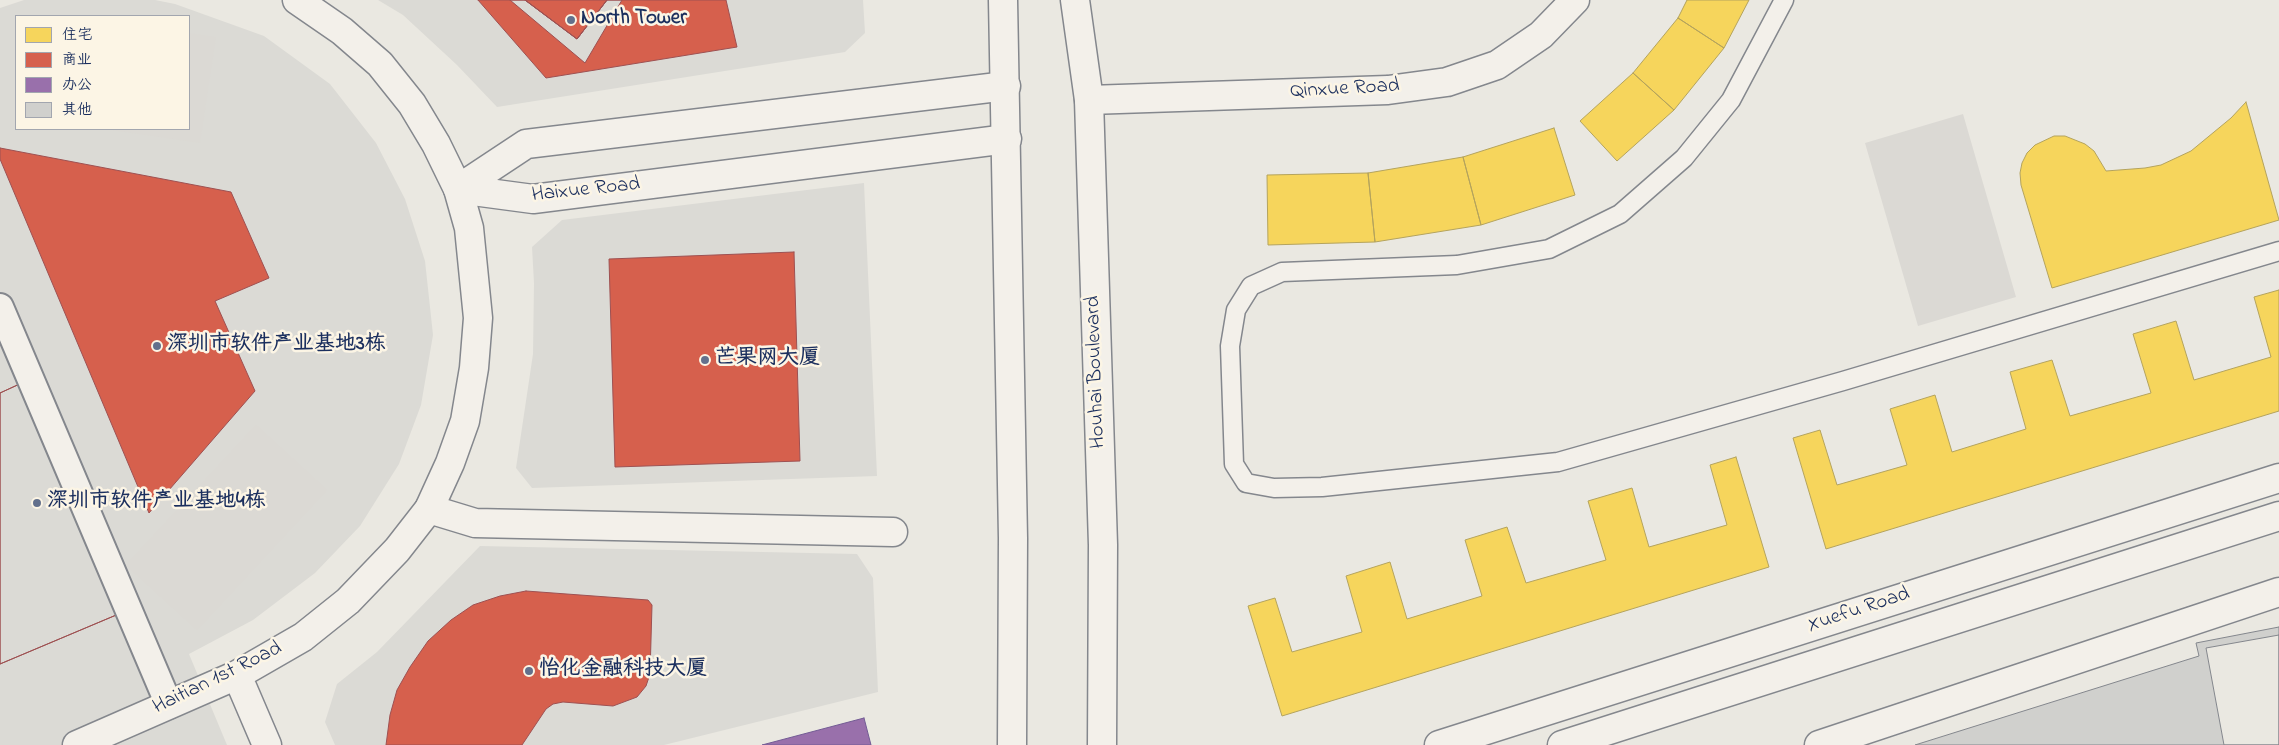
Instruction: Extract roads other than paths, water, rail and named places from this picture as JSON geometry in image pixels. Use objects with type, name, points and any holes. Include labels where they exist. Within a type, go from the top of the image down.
[{"type":"street","name":"Haitian 1st Road","points":[[77,745],[237,675],[302,637],[348,601],[397,550],[429,509],[450,463],[465,421],[474,368],[478,318],[469,228],[458,189],[436,144],[412,104],[380,64],[342,31],[297,0]]},
{"type":"street","points":[[982,0],[1006,77]]},
{"type":"street","points":[[1003,0],[1006,77],[1013,538],[1012,745]]},
{"type":"street","name":"Houhai Boulevard","points":[[1075,0],[1089,100],[1103,545],[1102,745]]},
{"type":"street","points":[[1089,100],[1092,0]]},
{"type":"street","name":"Qinxue Road","points":[[1089,100],[1388,90],[1447,82],[1497,66],[1541,35],[1574,0]]},
{"type":"street","points":[[458,189],[526,144],[1006,77]]},
{"type":"street","name":"Haixue Road","points":[[458,189],[533,200],[1007,139]]},
{"type":"street","points":[[0,307],[9,351],[169,705]]},
{"type":"street","name":"Xuefu Road","points":[[1440,745],[2279,478]]},
{"type":"street","points":[[429,509],[475,523],[893,532]]},
{"type":"street","name":"Xuefu Road","points":[[1562,745],[2279,516]]},
{"type":"street","points":[[1819,745],[2279,592]]},
{"type":"street","points":[[237,675],[267,745]]},
{"type":"lane","points":[[1784,0],[1731,100],[1684,158],[1620,214],[1549,249],[1457,266],[1282,272],[1251,286],[1236,310],[1230,346],[1234,464],[1246,483],[1274,488],[1322,487],[1558,462],[1842,381],[2279,251]]},
{"type":"place","name":"North Tower","points":[[571,20]]},
{"type":"place","name":"深圳市软件产业基地3栋","points":[[157,346]]},
{"type":"place","name":"芒果网大厦","points":[[705,360]]},
{"type":"place","name":"深圳市软件产业基地4栋","points":[[37,503]]},
{"type":"place","name":"怡化金融科技大厦","points":[[529,671]]}]
